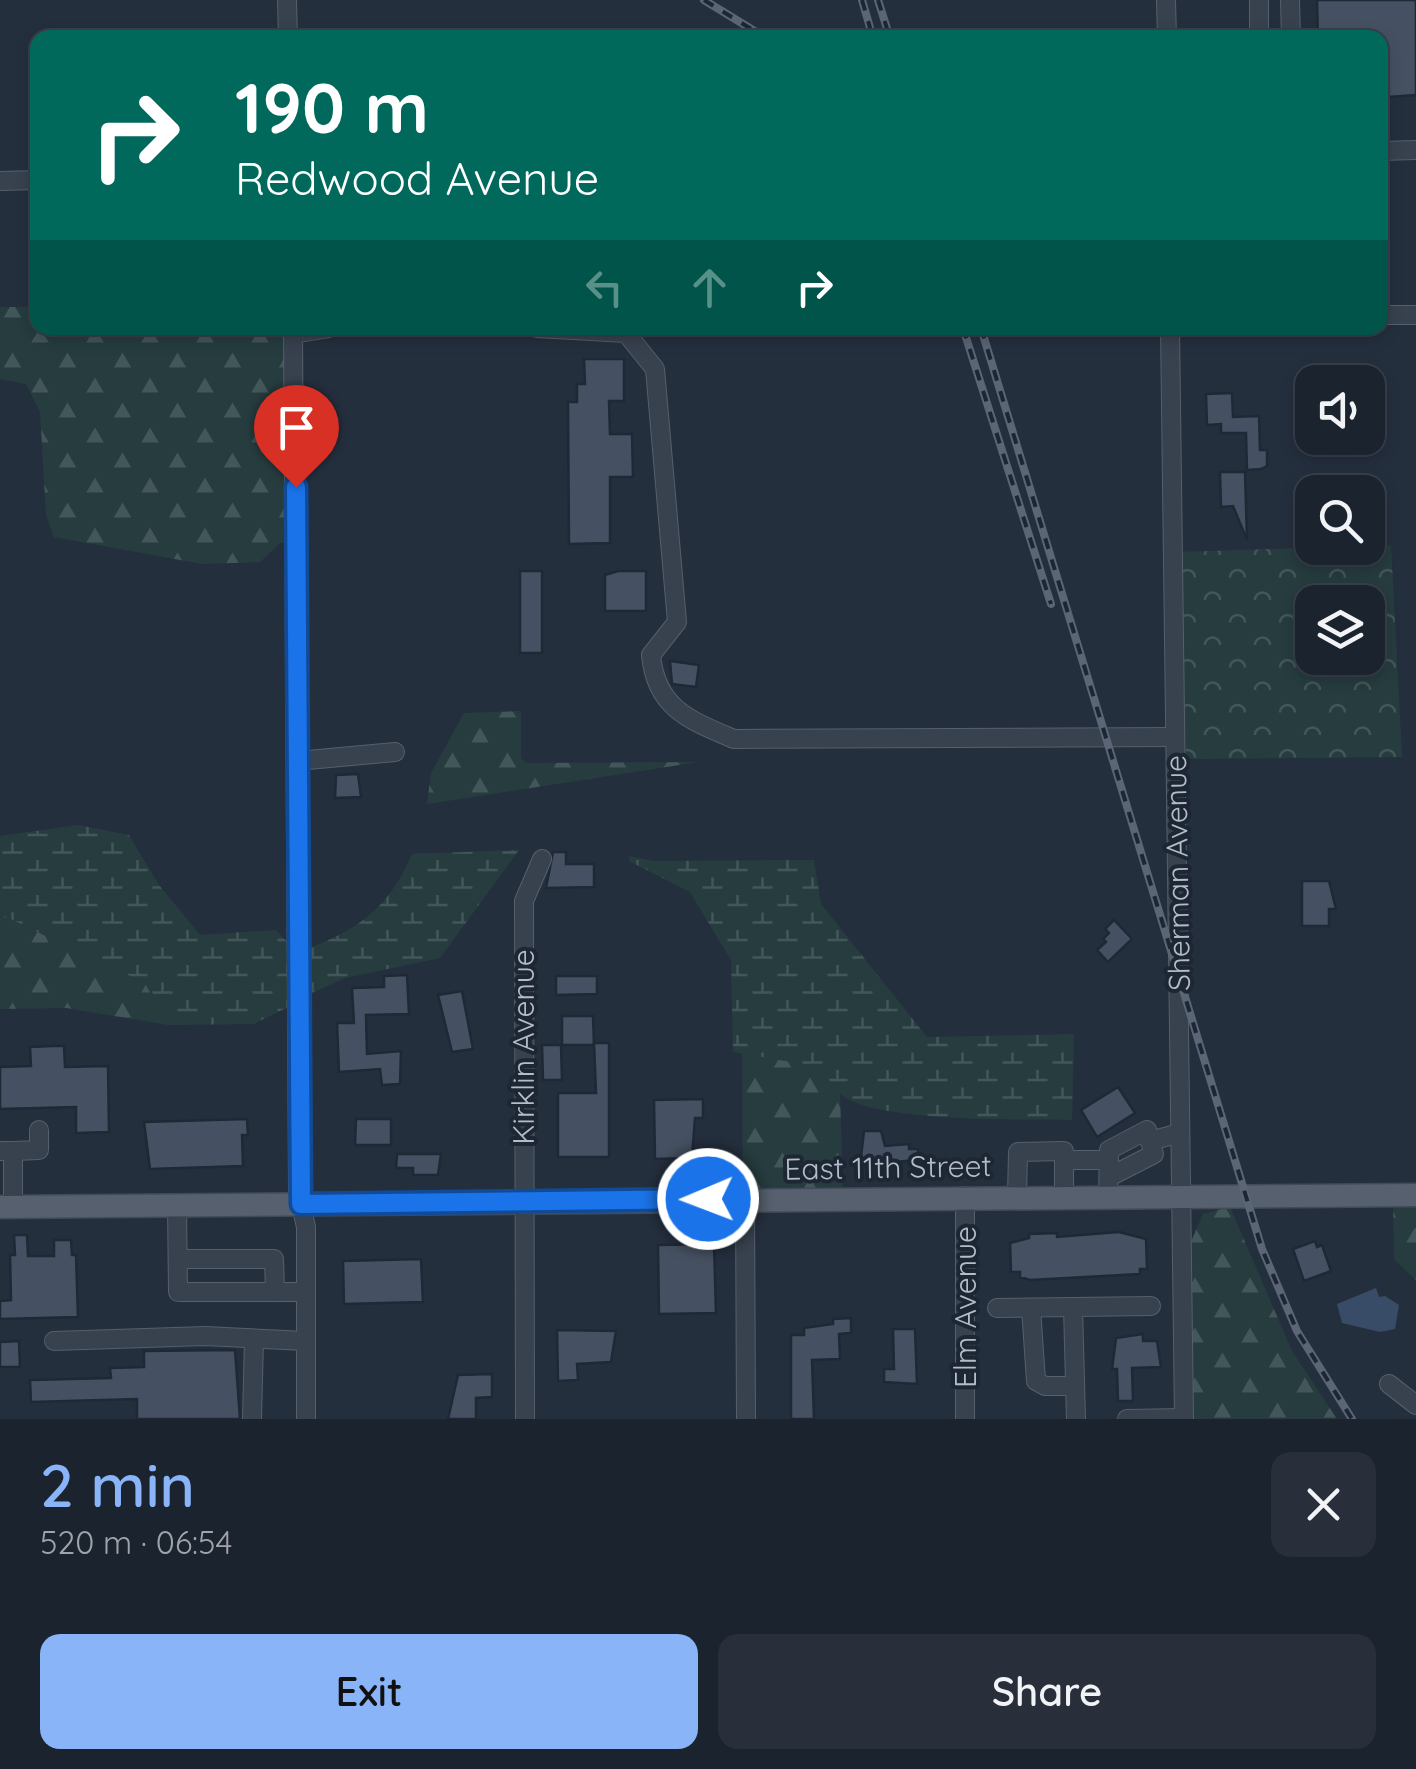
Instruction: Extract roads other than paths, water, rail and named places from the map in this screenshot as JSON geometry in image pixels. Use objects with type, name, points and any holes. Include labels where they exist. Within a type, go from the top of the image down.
[{"type":"main road","name":"East 11th Street","points":[[7,1207],[1064,1196],[1109,1178],[1181,1195],[1416,1195]]},
{"type":"street","points":[[287,0],[288,30]]},
{"type":"street","points":[[1166,0],[1167,30]]},
{"type":"street","points":[[1259,0],[1260,30]]},
{"type":"street","points":[[1290,0],[1291,30]]},
{"type":"street","points":[[1388,151],[1416,150]]},
{"type":"street","points":[[0,181],[30,180]]},
{"type":"street","points":[[1388,315],[1416,315]]},
{"type":"street","points":[[293,335],[306,1419]]},
{"type":"street","points":[[629,335],[655,369],[677,622],[651,655],[654,684],[685,718],[734,739],[1175,736]]},
{"type":"street","name":"Sherman Avenue","points":[[1170,335],[1184,1419]]},
{"type":"street","points":[[297,761],[395,752]]},
{"type":"street","name":"Kirklin Avenue","points":[[525,1419],[524,901],[542,859]]},
{"type":"street","points":[[7,1207],[6,1151],[40,1150],[39,1130]]},
{"type":"street","points":[[1064,1160],[1109,1178],[1146,1130],[1150,1140],[1180,1133]]},
{"type":"street","points":[[1017,1196],[1018,1152],[1064,1151],[1064,1196]]},
{"type":"street","name":"Elm Avenue","points":[[965,1196],[965,1419]]},
{"type":"street","points":[[745,1198],[746,1419]]},
{"type":"street","points":[[177,1206],[178,1292],[305,1292]]},
{"type":"street","points":[[178,1259],[274,1258],[274,1292]]},
{"type":"street","points":[[997,1308],[1151,1306]]},
{"type":"street","points":[[1074,1307],[1076,1419]]},
{"type":"street","points":[[1031,1308],[1036,1382],[1044,1386],[1075,1386]]},
{"type":"street","points":[[54,1341],[206,1336],[305,1341]]},
{"type":"street","points":[[252,1419],[254,1339]]},
{"type":"street","points":[[1390,1384],[1416,1404]]},
{"type":"street","points":[[1128,1419],[1184,1419]]},
{"type":"water","points":[[1376,1288],[1379,1297],[1385,1296],[1399,1305],[1395,1329],[1380,1332],[1342,1323],[1337,1304]]},
{"type":"railway","points":[[704,0],[753,30]]},
{"type":"railway","points":[[862,0],[871,30]]},
{"type":"railway","points":[[878,0],[887,30]]},
{"type":"railway","points":[[965,335],[1051,604]]},
{"type":"railway","points":[[983,335],[1262,1249],[1297,1331],[1352,1419]]}]
